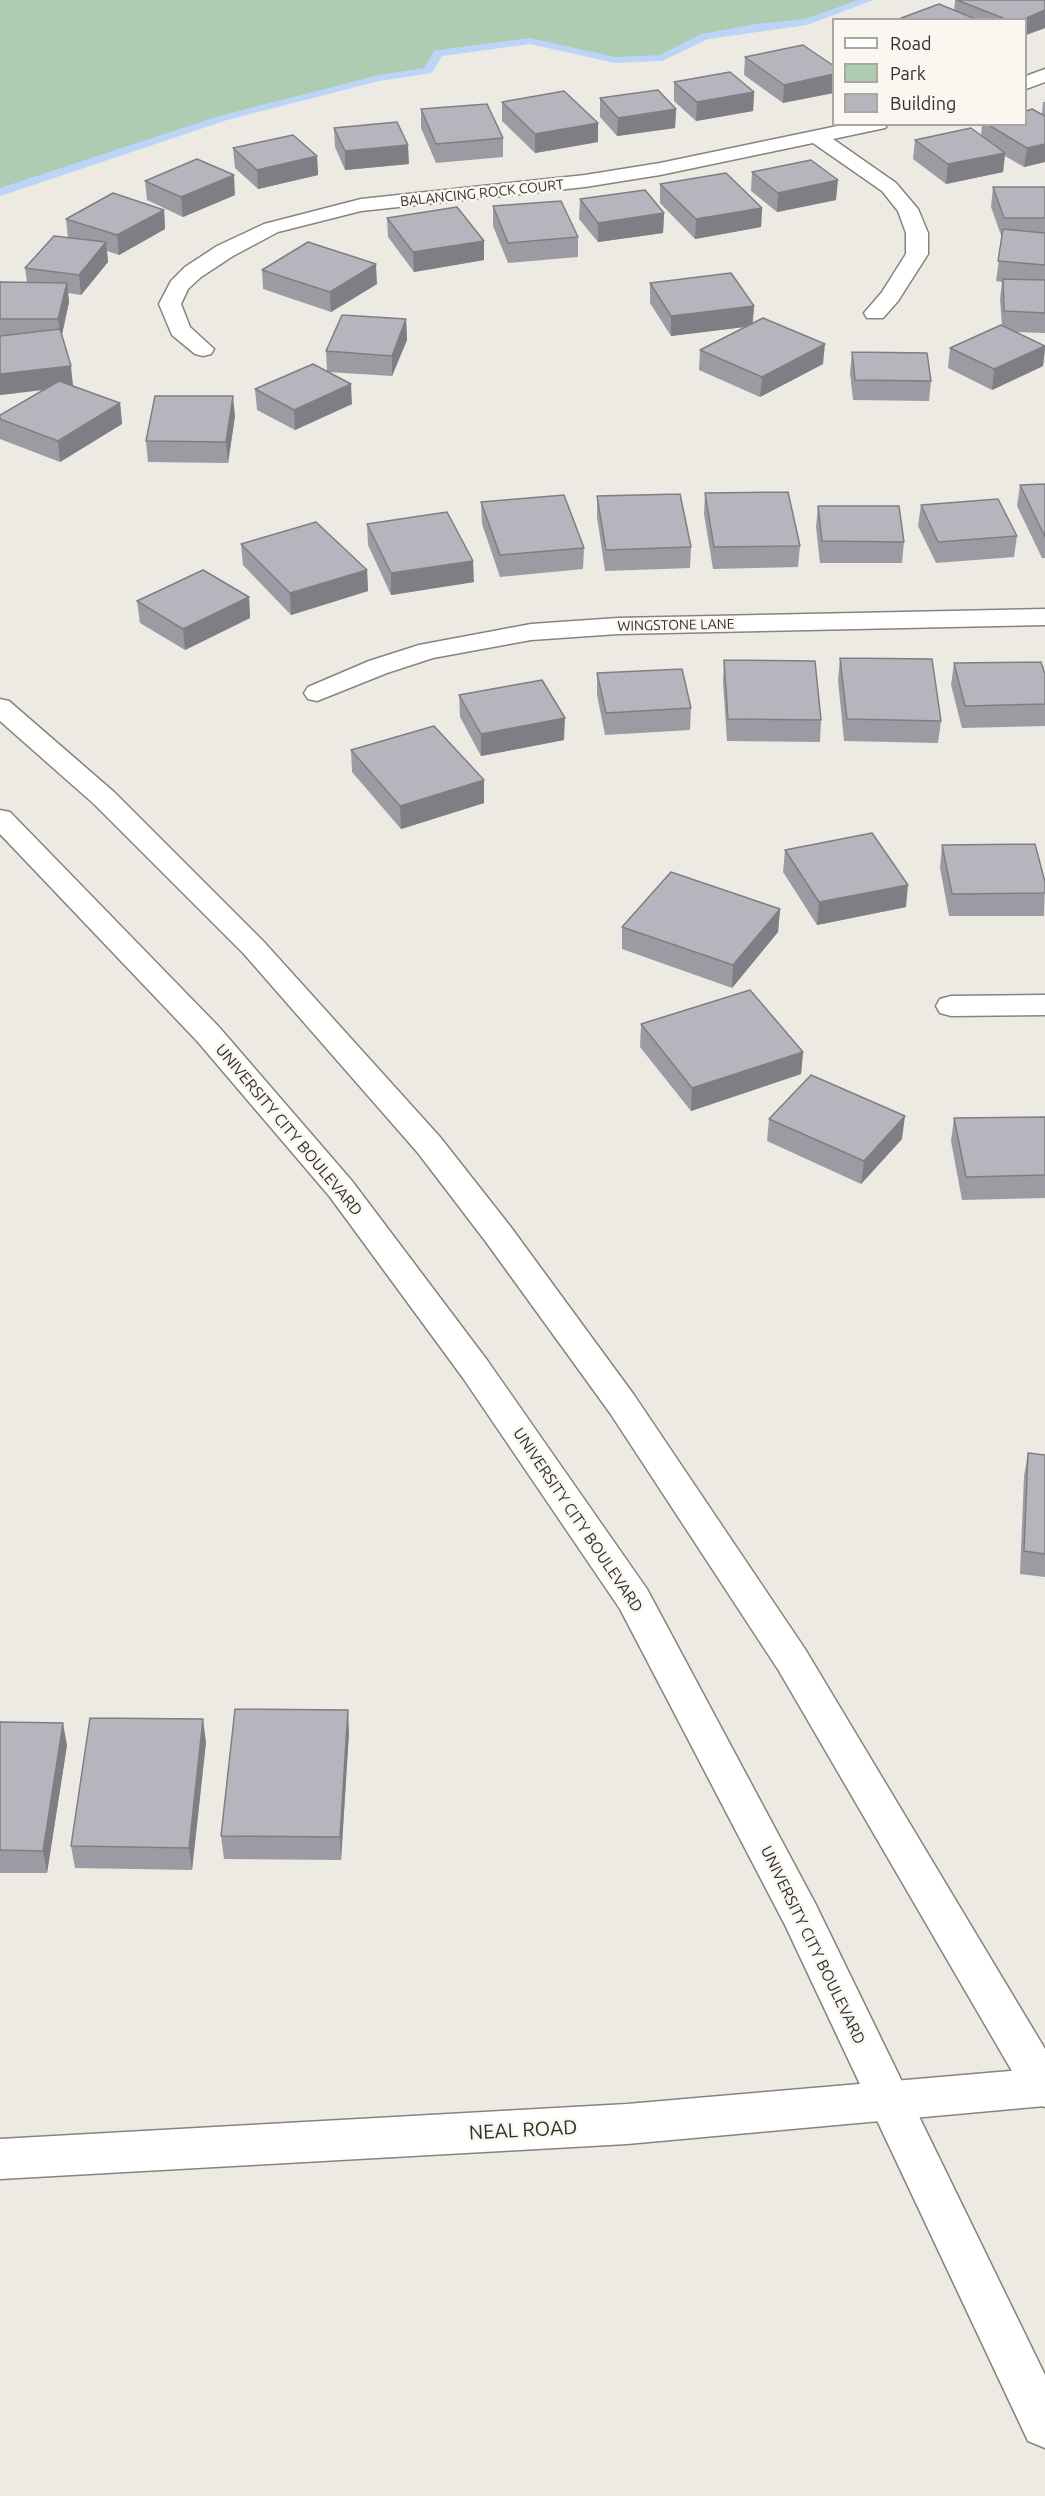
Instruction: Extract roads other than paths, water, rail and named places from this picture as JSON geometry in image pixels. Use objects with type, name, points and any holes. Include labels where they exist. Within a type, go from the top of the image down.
[{"type":"main road","points":[[1027,82],[1045,75]]},
{"type":"main road","name":"BALANCING ROCK COURT","points":[[203,349],[180,330],[170,304],[179,286],[193,272],[225,251],[271,228],[361,205],[585,181],[818,138],[869,126]]},
{"type":"main road","points":[[818,138],[889,187],[908,209],[917,233],[917,254],[890,296],[874,313]]},
{"type":"main road","name":"WINGSTONE LANE","points":[[317,693],[378,668],[429,651],[531,632],[618,626],[1045,617]]},
{"type":"main road","points":[[0,708],[104,798],[254,948],[429,1145],[498,1234],[622,1404],[792,1660],[1045,2087]]},
{"type":"main road","name":"UNIVERSITY CITY BOULEVARD","points":[[0,818],[208,1034],[342,1189],[482,1378],[634,1599],[801,1915],[1045,2425]]},
{"type":"main road","points":[[951,1006],[1045,1005]]},
{"type":"main road","name":"NEAL ROAD","points":[[0,2159],[627,2124],[1045,2087]]},
{"type":"waterway","points":[[0,192],[223,118],[379,78],[428,71],[438,53],[530,41],[615,60],[662,58],[705,36],[756,27],[807,22],[868,0]]}]
